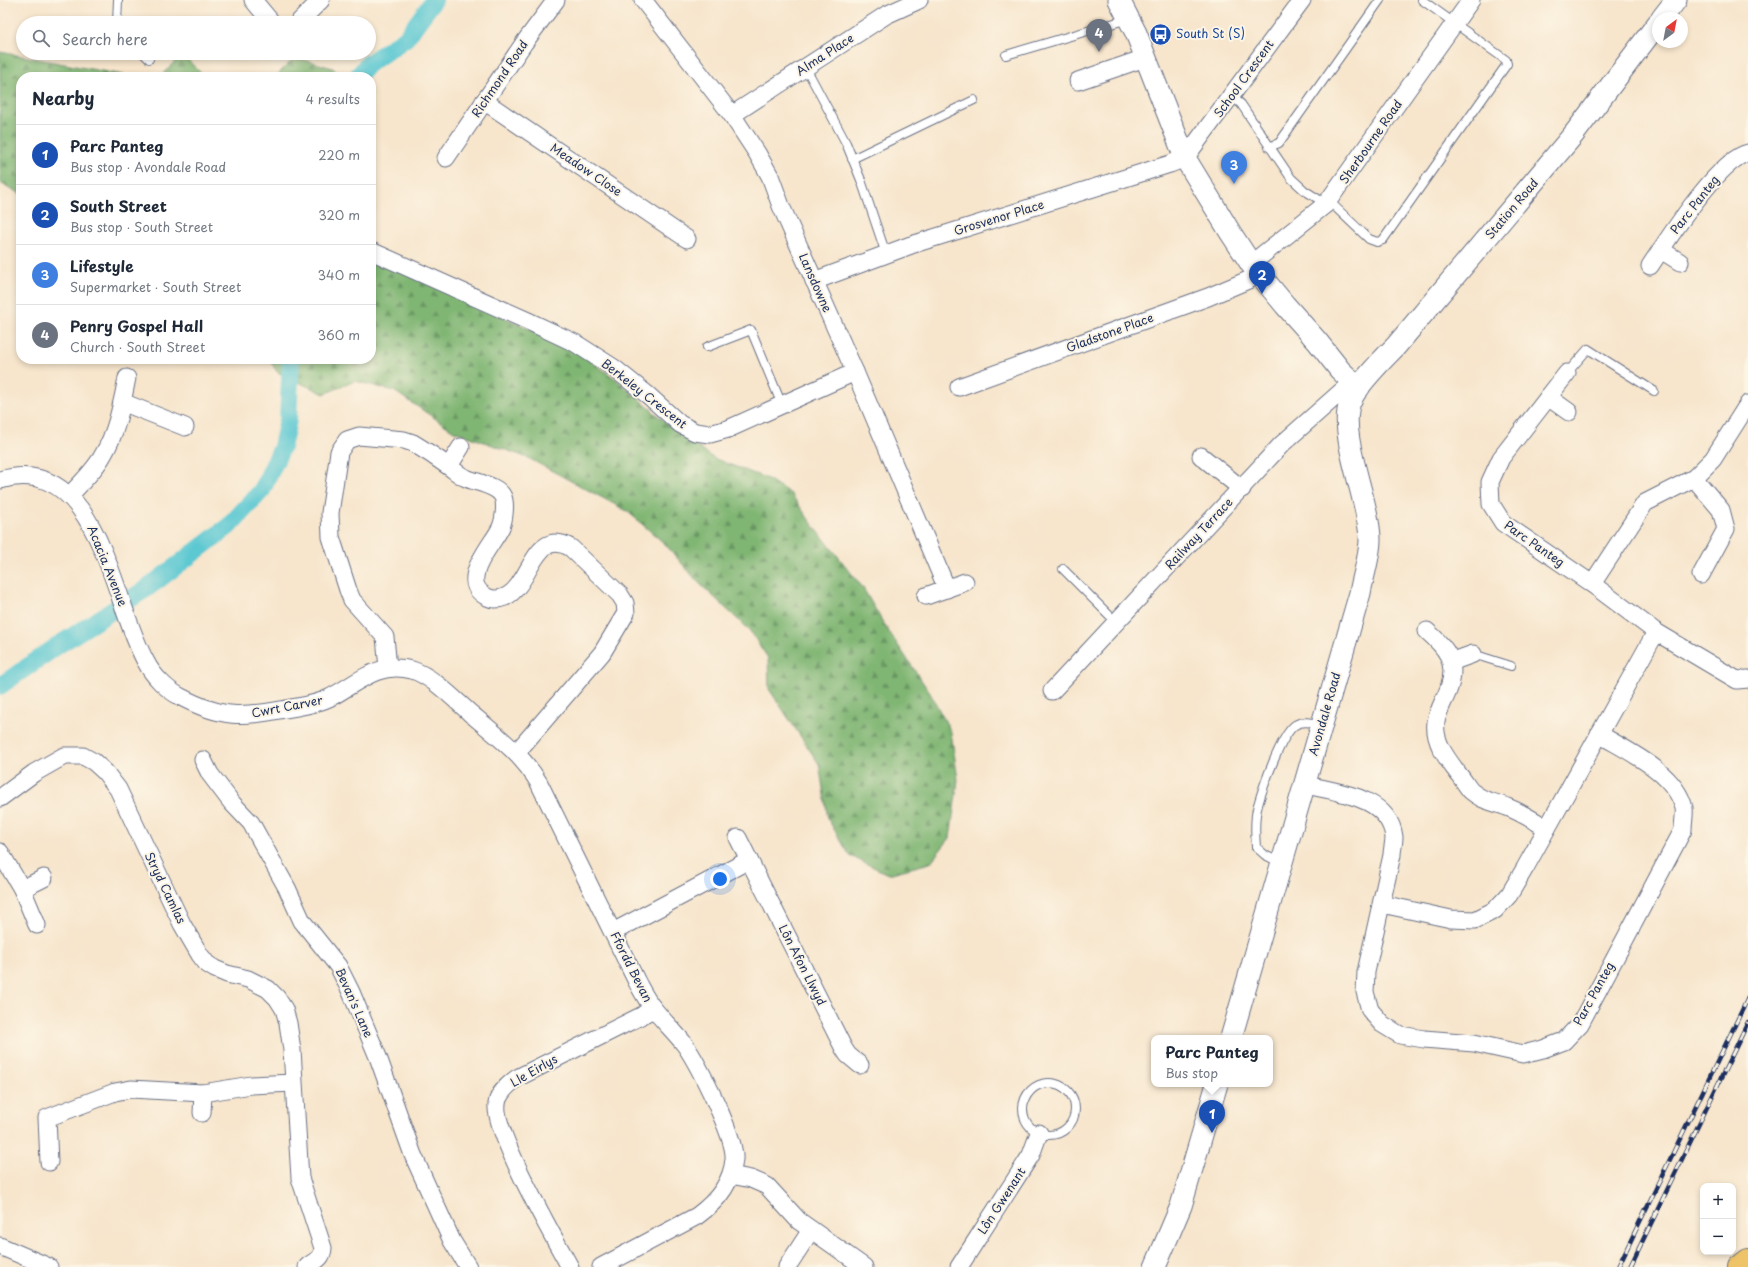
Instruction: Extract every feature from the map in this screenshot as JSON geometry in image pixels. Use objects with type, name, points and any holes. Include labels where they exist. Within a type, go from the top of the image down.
[{"type":"main road","points":[[1740,1267],[1748,1260]]},
{"type":"street","points":[[253,0],[266,16]]},
{"type":"street","points":[[305,16],[321,0]]},
{"type":"street","name":"Richmond Road","points":[[446,158],[484,101],[556,0]]},
{"type":"street","name":"Lansdowne","points":[[643,0],[732,115],[770,176],[781,206],[855,372],[947,589]]},
{"type":"street","name":"Alma Place","points":[[732,115],[886,15],[919,0]]},
{"type":"street","points":[[1119,0],[1129,19],[1185,158],[1230,232],[1256,269],[1285,305],[1340,370],[1356,385]]},
{"type":"street","name":"School Crescent","points":[[1185,158],[1302,0]]},
{"type":"street","name":"Sherbourne Road","points":[[1256,269],[1327,203],[1471,0]]},
{"type":"street","points":[[1667,12],[1676,0]]},
{"type":"street","name":"Station Road","points":[[1356,385],[1406,334],[1569,140],[1652,31]]},
{"type":"street","points":[[1078,81],[1145,58]]},
{"type":"street","name":"Meadow Close","points":[[484,101],[687,238]]},
{"type":"street","name":"Parc Panteg","points":[[1650,266],[1685,214],[1728,163],[1741,154],[1748,153]]},
{"type":"street","name":"Grosvenor Place","points":[[814,281],[911,245],[1185,158]]},
{"type":"street","points":[[1661,250],[1680,262]]},
{"type":"street","name":"Berkeley Crescent","points":[[376,254],[575,343],[614,368],[649,396],[680,424],[695,432],[710,434],[728,430],[855,372]]},
{"type":"street","name":"Gladstone Place","points":[[959,387],[1208,297],[1256,269]]},
{"type":"street","name":"Parc Panteg","points":[[1567,373],[1501,458],[1490,482],[1491,504],[1503,523],[1592,584],[1656,632],[1737,680],[1748,679]]},
{"type":"street","points":[[69,496],[103,456],[110,442],[128,378]]},
{"type":"street","name":"Avondale Road","points":[[1232,1035],[1306,785],[1360,593],[1370,540],[1366,507],[1350,447],[1347,418],[1350,401],[1356,385]]},
{"type":"street","name":"Railway Terrace","points":[[1052,691],[1242,489],[1282,444],[1356,385]]},
{"type":"street","points":[[1548,397],[1569,412]]},
{"type":"street","points":[[122,402],[185,427]]},
{"type":"street","points":[[1592,584],[1645,503],[1694,478],[1714,459],[1748,404]]},
{"type":"street","points":[[388,668],[385,637],[352,600],[331,537],[330,513],[339,452],[347,440],[359,436],[404,440],[421,447],[462,476],[497,490],[503,497],[502,524],[480,560],[476,571],[477,585],[484,595],[493,599],[501,599],[509,595],[522,582],[541,550],[551,543],[557,543],[564,544],[571,548],[620,595],[626,607],[622,621],[602,652],[516,753]]},
{"type":"street","points":[[449,466],[461,447]]},
{"type":"street","points":[[1201,456],[1242,489]]},
{"type":"street","name":"Acacia Avenue","points":[[1,476],[44,480],[58,487],[69,496],[82,511],[95,533],[137,644]]},
{"type":"street","points":[[1694,478],[1721,510],[1726,529],[1700,575]]},
{"type":"street","points":[[926,596],[965,582]]},
{"type":"street","points":[[1427,631],[1441,643],[1451,662],[1453,671],[1449,688],[1440,708],[1436,724],[1438,741],[1444,755],[1470,790],[1481,798],[1487,802],[1505,806],[1523,814],[1547,828]]},
{"type":"street","points":[[1382,904],[1452,919],[1476,920],[1495,910],[1509,895],[1656,632]]},
{"type":"street","name":"Cwrt Carver","points":[[137,644],[146,663],[158,680],[176,695],[202,708],[227,715],[252,715],[313,704],[330,697],[353,682],[388,668]]},
{"type":"street","points":[[1451,662],[1473,654]]},
{"type":"street","name":"Ffordd Bevan","points":[[388,668],[410,670],[428,678],[516,753],[530,768],[652,1008],[686,1046],[727,1127],[734,1151],[734,1158],[731,1175],[721,1193],[697,1216],[600,1267]]},
{"type":"street","name":"Parc Panteg","points":[[1306,785],[1365,800],[1380,810],[1390,823],[1394,837],[1392,855],[1382,904],[1366,972],[1365,992],[1370,1010],[1382,1024],[1400,1035],[1424,1039],[1474,1043],[1523,1054],[1544,1049],[1564,1040],[1580,1024],[1683,830],[1684,809],[1676,790],[1659,771],[1600,734]]},
{"type":"street","name":"Stryd Camlas","points":[[0,798],[34,773],[64,756],[83,756],[94,762],[105,772],[118,789],[182,924],[200,955],[207,964],[215,969],[257,982],[268,988],[277,998],[284,1009],[288,1023],[292,1050],[300,1178],[322,1248],[322,1255],[318,1261],[306,1267]]},
{"type":"street","name":"Bevan's Lane","points":[[203,760],[210,774],[232,804],[251,823],[287,888],[302,921],[338,966],[351,992],[378,1057],[413,1155],[452,1241],[468,1267]]},
{"type":"street","name":"Lôn Afon Llwyd","points":[[738,838],[844,1049],[848,1055],[860,1065]]},
{"type":"street","points":[[0,852],[22,889],[38,926]]},
{"type":"street","points":[[613,932],[749,860]]},
{"type":"street","points":[[22,889],[44,878]]},
{"type":"street","name":"Lle Eirlys","points":[[570,1267],[508,1145],[499,1118],[497,1104],[504,1088],[517,1078],[652,1008]]},
{"type":"street","points":[[50,1162],[47,1118],[115,1092],[131,1089],[203,1093],[251,1085],[293,1083]]},
{"type":"street","points":[[1155,1267],[1181,1206],[1216,1087]]},
{"type":"street","points":[[202,1113],[203,1093]]},
{"type":"street","name":"Lôn Gwenant","points":[[959,1267],[1032,1155],[1039,1133]]},
{"type":"street","points":[[731,1175],[750,1179],[767,1186],[799,1221],[864,1267]]},
{"type":"street","points":[[787,1267],[811,1230]]},
{"type":"street","points":[[0,1246],[49,1267]]},
{"type":"lane","points":[[117,16],[118,0]]},
{"type":"lane","points":[[1269,147],[1279,143],[1380,0]]},
{"type":"lane","points":[[1231,96],[1241,104],[1291,178],[1304,190],[1327,203],[1369,239],[1377,242],[1383,240],[1507,64],[1506,60],[1422,0]]},
{"type":"lane","points":[[1006,55],[1129,19]]},
{"type":"lane","points":[[806,68],[846,143],[862,180],[886,254]]},
{"type":"lane","points":[[852,159],[974,100]]},
{"type":"lane","points":[[707,347],[751,330],[782,405]]},
{"type":"lane","points":[[1567,373],[1588,349],[1654,391]]},
{"type":"lane","points":[[1063,569],[1116,622]]},
{"type":"lane","points":[[1473,654],[1511,666]]},
{"type":"lane","points":[[1282,864],[1264,855],[1256,847],[1255,830],[1258,806],[1282,742],[1291,730],[1296,725],[1309,722],[1322,725]]},
{"type":"lane","points":[[1055,1083],[1062,1086],[1069,1092],[1075,1108],[1074,1116],[1070,1124],[1064,1130],[1056,1134],[1048,1135],[1039,1133],[1032,1129],[1026,1122],[1023,1114],[1024,1101],[1030,1090],[1038,1085],[1055,1083]]},
{"type":"green space","points":[[0,52],[16,55],[16,60],[43,60],[107,72],[16,72],[16,191],[0,183]]},
{"type":"green space","points":[[176,60],[188,60],[200,72],[165,72]]},
{"type":"green space","points":[[292,60],[305,60],[333,68],[337,72],[280,72]]},
{"type":"green space","points":[[376,260],[571,347],[616,379],[677,432],[713,458],[768,479],[791,494],[810,521],[863,588],[885,626],[930,693],[951,732],[958,780],[950,838],[930,863],[888,874],[850,856],[828,819],[819,764],[769,689],[768,658],[750,631],[697,581],[665,544],[627,511],[528,458],[454,431],[394,391],[355,381],[324,394],[277,372],[272,364],[376,364]]},
{"type":"waterway","points":[[376,59],[406,38],[434,0]]},
{"type":"waterway","points":[[361,72],[374,60]]},
{"type":"waterway","points":[[0,686],[60,644],[146,589],[229,526],[262,490],[282,447],[288,420],[291,364]]},
{"type":"railway","points":[[1618,1267],[1748,998]]},
{"type":"railway","points":[[1630,1267],[1748,1022]]},
{"type":"place","name":"South St (S)","points":[[1160,34]]},
{"type":"place","name":"Penry Gospel Hall","points":[[1099,52]]},
{"type":"place","name":"Lifestyle","points":[[1234,184]]},
{"type":"place","name":"South Street","points":[[1262,294]]},
{"type":"place","name":"Parc Panteg","points":[[1212,1133]]}]
